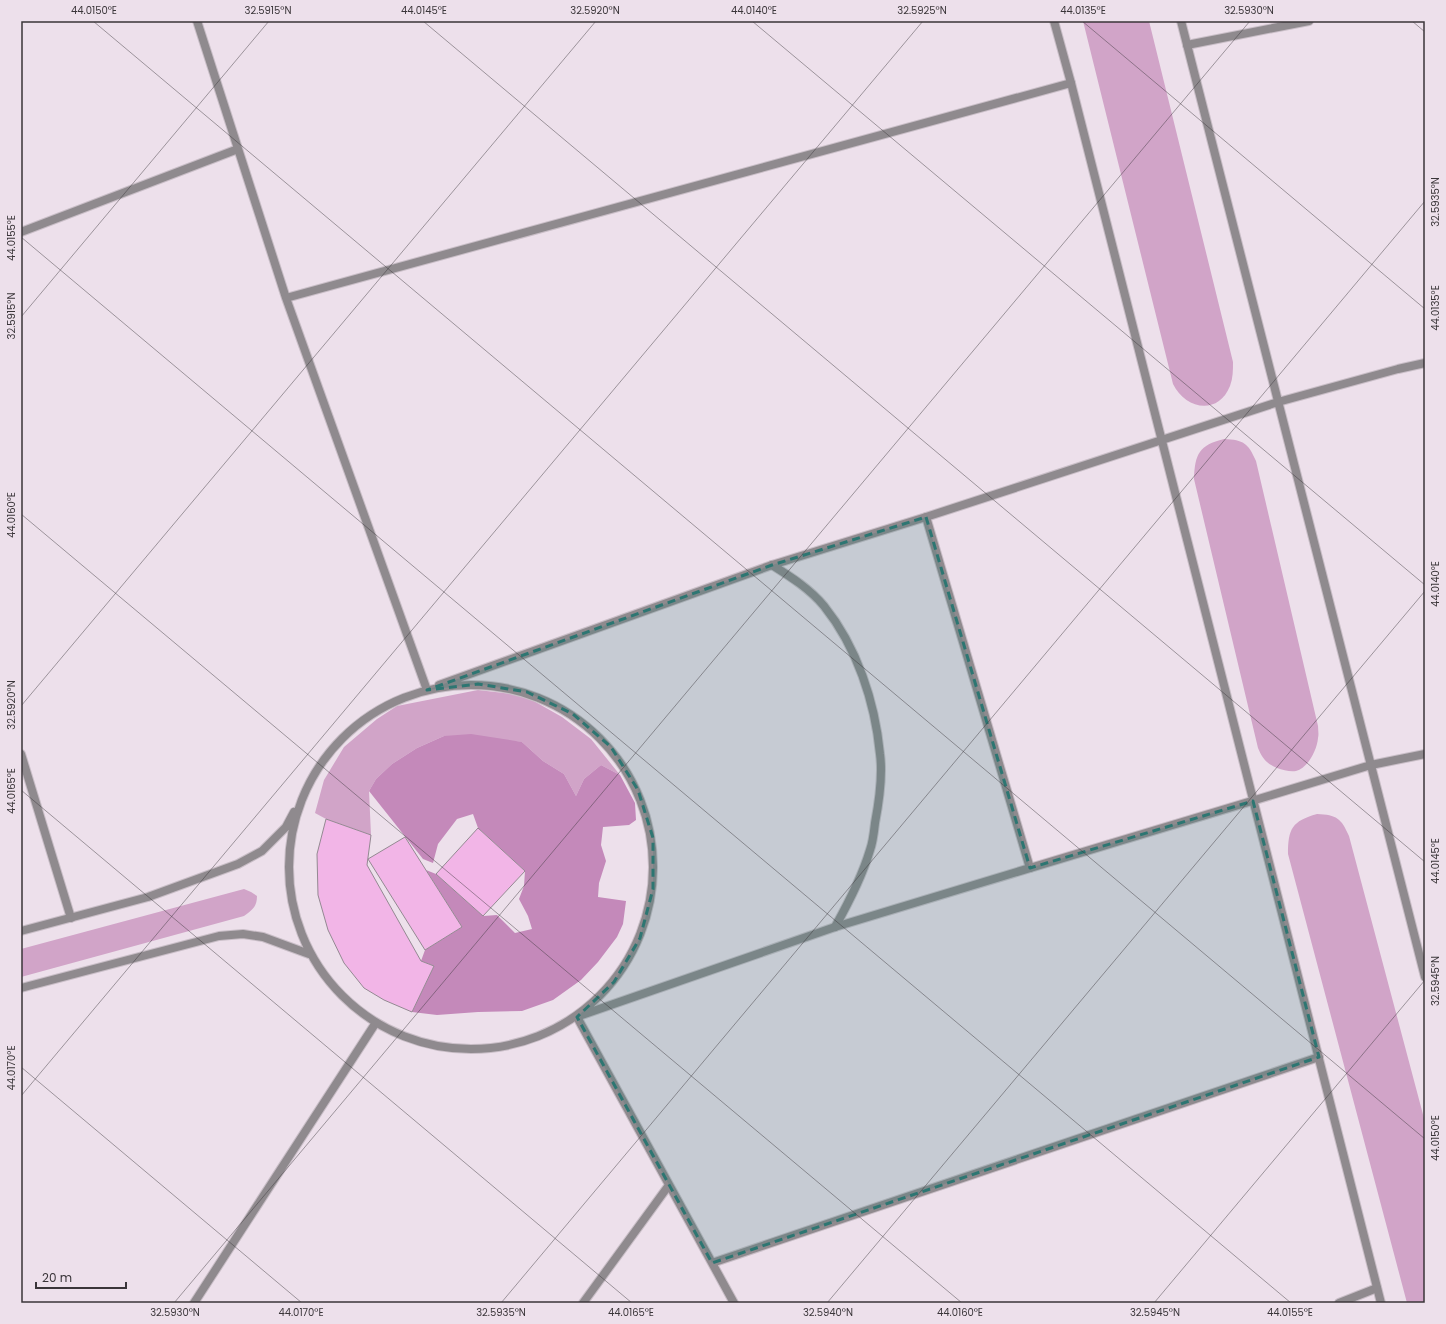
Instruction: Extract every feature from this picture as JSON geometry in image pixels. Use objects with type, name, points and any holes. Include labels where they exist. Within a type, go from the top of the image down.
[{"type":"street","points":[[197,21],[286,298],[427,690]]},
{"type":"street","points":[[1054,21],[1381,1303]]},
{"type":"street","points":[[1181,21],[1425,977]]},
{"type":"street","points":[[1187,45],[1309,21]]},
{"type":"street","points":[[286,298],[1070,83]]},
{"type":"street","points":[[21,232],[238,149]]},
{"type":"street","points":[[21,931],[148,897],[238,864],[262,851],[286,827],[320,764],[349,731],[386,705],[772,565],[926,517],[1278,402],[1398,369],[1425,364]]},
{"type":"street","points":[[926,517],[1030,868]]},
{"type":"street","points":[[772,565],[800,583],[824,606],[845,636],[861,672],[873,712],[880,755],[879,800],[871,849],[853,894],[836,927]]},
{"type":"street","points":[[427,690],[478,684],[527,692],[573,714],[611,747],[638,790],[652,838],[653,889],[640,938],[614,982],[577,1017]]},
{"type":"street","points":[[21,754],[71,918]]},
{"type":"street","points":[[300,803],[290,841],[288,880],[294,918],[309,954],[338,993],[375,1024],[424,1045],[477,1050],[530,1041],[577,1017],[836,927],[1371,765],[1425,754]]},
{"type":"street","points":[[21,988],[219,936],[243,934],[263,936],[309,954]]},
{"type":"street","points":[[577,1017],[734,1303]]},
{"type":"street","points":[[194,1303],[375,1024]]},
{"type":"street","points":[[712,1263],[1319,1057]]},
{"type":"street","points":[[583,1303],[669,1185]]},
{"type":"street","points":[[1339,1303],[1377,1288]]},
{"type":"highlighted area","points":[[926,517],[1030,868],[1253,801],[1319,1057],[712,1263],[577,1017],[614,982],[640,938],[653,889],[653,838],[638,790],[611,747],[573,714],[527,692],[478,684],[427,690],[772,565]]},
{"type":"shaded area","points":[[1083,21],[1149,21],[1233,362],[1230,386],[1225,396],[1218,402],[1210,405],[1202,406],[1193,404],[1178,392],[1173,384]]},
{"type":"shaded area","points":[[1224,439],[1236,440],[1248,446],[1256,461],[1318,726],[1317,743],[1314,753],[1304,766],[1296,771],[1284,770],[1270,765],[1263,758],[1258,748],[1194,479],[1197,457],[1200,452],[1209,444]]},
{"type":"shaded area","points":[[478,690],[512,694],[532,700],[562,717],[591,739],[620,775],[601,765],[584,779],[576,796],[564,774],[543,761],[522,742],[444,736],[417,748],[392,764],[376,779],[369,791],[371,835],[326,819],[315,813],[324,780],[344,747],[377,719],[397,706]]},
{"type":"shaded area","points":[[471,734],[522,742],[543,761],[564,774],[576,796],[584,779],[601,765],[620,775],[635,803],[636,820],[629,825],[603,827],[601,845],[606,861],[599,883],[598,897],[626,901],[623,924],[617,937],[598,962],[581,980],[553,1000],[522,1011],[437,1015],[412,1012],[434,966],[421,961],[425,950],[462,927],[426,870],[436,874],[483,916],[497,915],[515,933],[532,929],[528,916],[519,899],[524,886],[525,871],[478,828],[473,814],[457,819],[438,844],[433,863],[423,859],[369,791],[376,779],[392,764],[417,748],[444,736]]},
{"type":"shaded area","points":[[1317,814],[1329,815],[1341,821],[1349,836],[1425,1122],[1425,1303],[1407,1303],[1288,854],[1289,838],[1293,827],[1302,820]]},
{"type":"shaded area","points":[[244,889],[257,896],[257,900],[252,910],[244,916],[21,977],[21,949]]},
{"type":"building","points":[[326,819],[371,835],[367,865],[421,961],[434,966],[412,1012],[384,1000],[364,988],[344,963],[328,930],[318,895],[317,854]]},
{"type":"building","points":[[478,828],[525,871],[483,916],[436,874]]},
{"type":"building","points":[[405,837],[462,927],[425,950],[368,859]]}]
